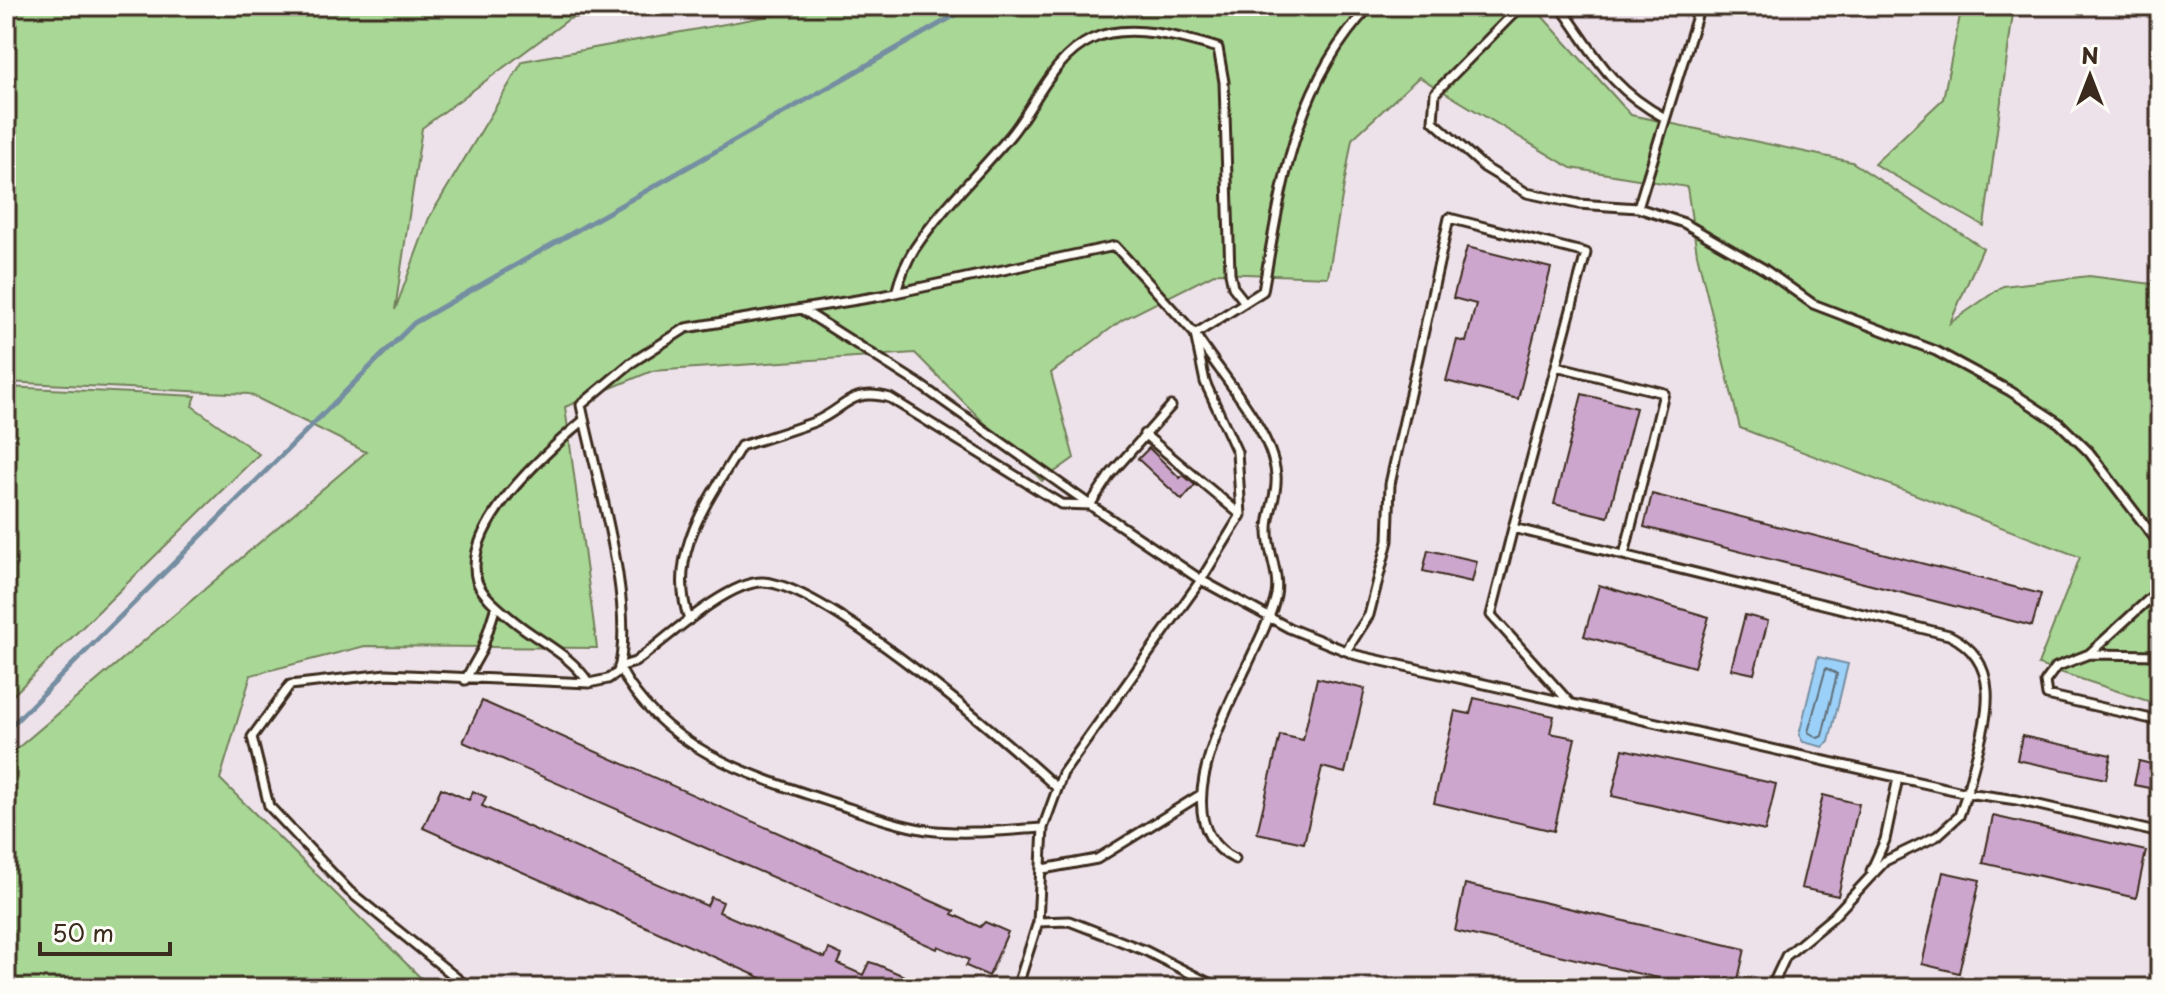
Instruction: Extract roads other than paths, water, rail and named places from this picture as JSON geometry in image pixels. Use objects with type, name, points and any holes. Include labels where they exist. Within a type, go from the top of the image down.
[{"type":"lane","points":[[1195,334],[1263,291],[1297,122],[1312,86],[1351,26],[1370,6]]},
{"type":"lane","points":[[1521,6],[1435,93],[1433,121],[1484,167],[1527,193],[1578,204],[1638,208],[1684,223],[1764,269],[1813,304],[1936,351],[2010,391],[2059,423],[2089,452],[2160,545]]},
{"type":"lane","points":[[1560,6],[1607,76],[1643,106],[1665,118]]},
{"type":"lane","points":[[1638,208],[1700,6]]},
{"type":"lane","points":[[896,293],[902,272],[916,247],[1013,133],[1064,58],[1094,38],[1136,33],[1172,34],[1218,48],[1224,82],[1230,273],[1233,287],[1244,301]]},
{"type":"lane","points":[[1346,651],[1369,615],[1388,541],[1390,484],[1449,218],[1586,253],[1491,615],[1570,703]]},
{"type":"lane","points":[[469,988],[349,891],[269,806],[252,737],[290,685],[386,674],[465,680],[589,683],[608,679],[619,667],[623,654],[614,553],[581,405],[631,363],[686,328],[896,293],[1115,246],[1195,334],[1260,430],[1275,465],[1276,488],[1267,526],[1277,586],[1214,744],[1200,795],[1210,838],[1220,850],[1235,859]]},
{"type":"lane","points":[[803,310],[919,384],[1201,580],[1266,617],[1346,651],[1898,778],[2017,800],[2160,833]]},
{"type":"lane","points":[[1017,988],[1038,922],[1043,828],[1063,773],[1201,580],[1241,515],[1237,452],[1205,382],[1195,334]]},
{"type":"lane","points":[[1556,366],[1664,393],[1624,555]]},
{"type":"lane","points":[[689,620],[681,592],[684,551],[694,527],[741,446],[819,420],[849,398],[872,395],[890,398],[1061,504],[1090,505]]},
{"type":"lane","points":[[1090,505],[1144,434],[1171,406]]},
{"type":"lane","points":[[584,420],[555,444],[484,526],[474,557],[478,583],[496,606],[577,665],[589,683]]},
{"type":"lane","points":[[1144,434],[1241,515]]},
{"type":"lane","points":[[1513,528],[1959,640],[1983,666],[1989,689],[1967,793],[1959,816],[1937,836],[1885,861],[1833,917],[1786,956],[1771,988]]},
{"type":"lane","points":[[619,667],[635,662],[727,594],[762,582],[793,589],[826,606],[997,733],[1057,788]]},
{"type":"lane","points":[[2160,589],[2089,654],[2056,667],[2045,682],[2047,695],[2160,721]]},
{"type":"lane","points":[[465,680],[482,650],[496,606]]},
{"type":"lane","points":[[2089,654],[2160,655]]},
{"type":"lane","points":[[619,667],[629,685],[669,729],[702,751],[763,779],[927,830],[1043,828]]},
{"type":"lane","points":[[1865,882],[1885,840],[1898,778]]},
{"type":"lane","points":[[1043,869],[1097,859],[1200,795]]},
{"type":"lane","points":[[1038,922],[1069,921],[1146,951],[1219,988]]},
{"type":"water","points":[[1818,657],[1848,664],[1829,742],[1823,747],[1803,742],[1799,735]]},
{"type":"waterway","points":[[6,731],[414,323],[971,6]]}]
